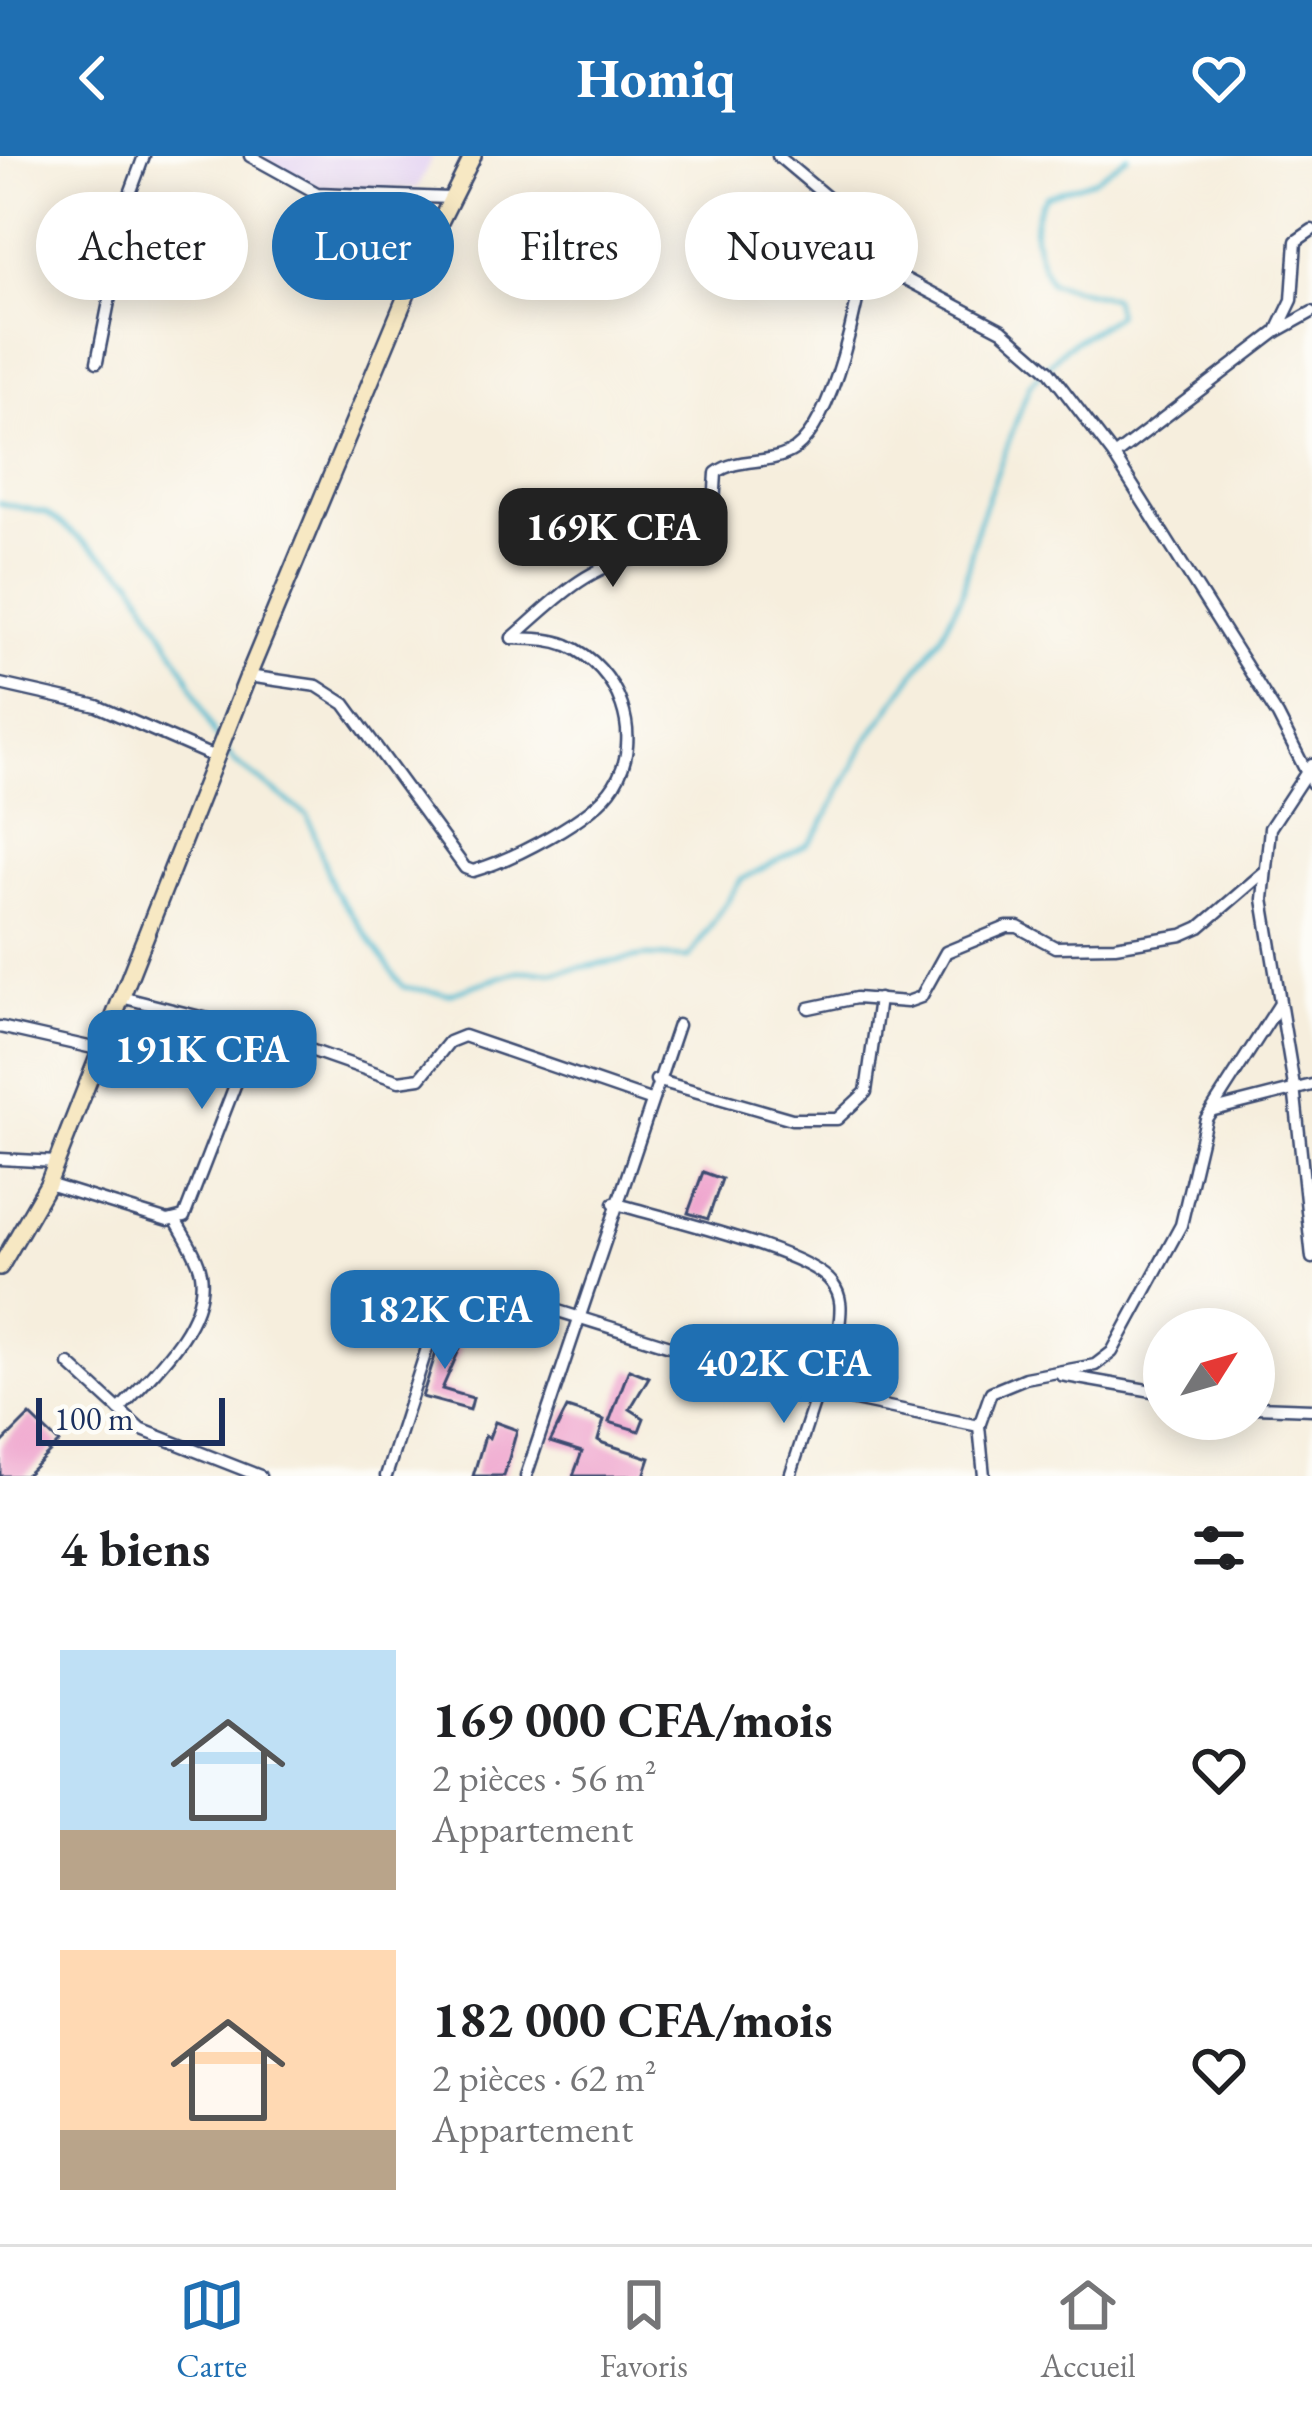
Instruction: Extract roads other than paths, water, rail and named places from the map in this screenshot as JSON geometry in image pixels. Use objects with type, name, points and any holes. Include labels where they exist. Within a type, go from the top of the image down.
[{"type":"street","points":[[97,362],[131,191],[144,156]]},
{"type":"street","points":[[250,156],[296,185],[318,192]]},
{"type":"street","points":[[453,192],[473,156]]},
{"type":"street","points":[[778,156],[822,192]]},
{"type":"street","points":[[1276,332],[1292,300],[1296,241],[1312,230]]},
{"type":"street","points":[[918,286],[962,307],[1027,349],[1114,456],[1309,767],[1312,783]]},
{"type":"street","points":[[0,1267],[48,1184],[104,1051],[248,676],[407,300]]},
{"type":"street","points":[[248,676],[317,686],[345,704],[468,871],[528,847],[596,805],[613,788],[627,739],[620,697],[594,662],[570,646],[512,638],[582,579],[605,568],[640,557],[711,555],[716,473],[783,455],[816,425],[858,300]]},
{"type":"street","points":[[1114,456],[1276,332],[1312,312]]},
{"type":"street","points":[[0,684],[97,706],[217,758]]},
{"type":"street","points":[[1309,767],[1270,828],[1263,873],[1294,1086],[1312,1258]]},
{"type":"street","points":[[809,1008],[879,999],[907,1002],[921,997],[946,952],[1007,927],[1018,927],[1055,947],[1115,946],[1182,935],[1199,927],[1263,873]]},
{"type":"street","points":[[125,998],[256,1031],[409,1082],[420,1078],[449,1042],[464,1036],[650,1100]]},
{"type":"street","points":[[656,1080],[792,1119],[837,1119],[866,1092],[879,999]]},
{"type":"street","points":[[984,1476],[979,1426],[991,1392],[1048,1372],[1095,1365],[1118,1342],[1181,1225],[1211,1111],[1279,1005]]},
{"type":"street","points":[[526,1476],[614,1203],[678,1025]]},
{"type":"street","points":[[0,1027],[104,1051]]},
{"type":"street","points":[[176,1221],[191,1209],[256,1031]]},
{"type":"street","points":[[1211,1111],[1312,1085]]},
{"type":"street","points":[[0,1159],[56,1162]]},
{"type":"street","points":[[48,1184],[176,1221],[201,1271],[199,1304],[154,1371],[118,1409]]},
{"type":"street","points":[[614,1203],[820,1270],[835,1285],[842,1303],[821,1393],[790,1476]]},
{"type":"street","points":[[386,1476],[453,1284],[461,1282],[821,1393],[979,1426]]},
{"type":"street","points":[[69,1364],[140,1430],[260,1476]]},
{"type":"street","points":[[1048,1372],[1143,1389]]},
{"type":"street","points":[[1275,1407],[1312,1408]]},
{"type":"waterway","points":[[223,747],[235,762],[308,816],[333,888],[403,987],[448,994],[518,971],[554,972],[646,956],[689,958],[741,880],[808,844],[821,827],[866,742],[941,636],[962,593],[978,524],[1030,384],[1066,347],[1117,315],[1113,298],[1050,283],[1034,228],[1046,196],[1096,179],[1128,156]]},
{"type":"waterway","points":[[0,503],[46,513],[132,578],[188,676],[216,738]]}]
